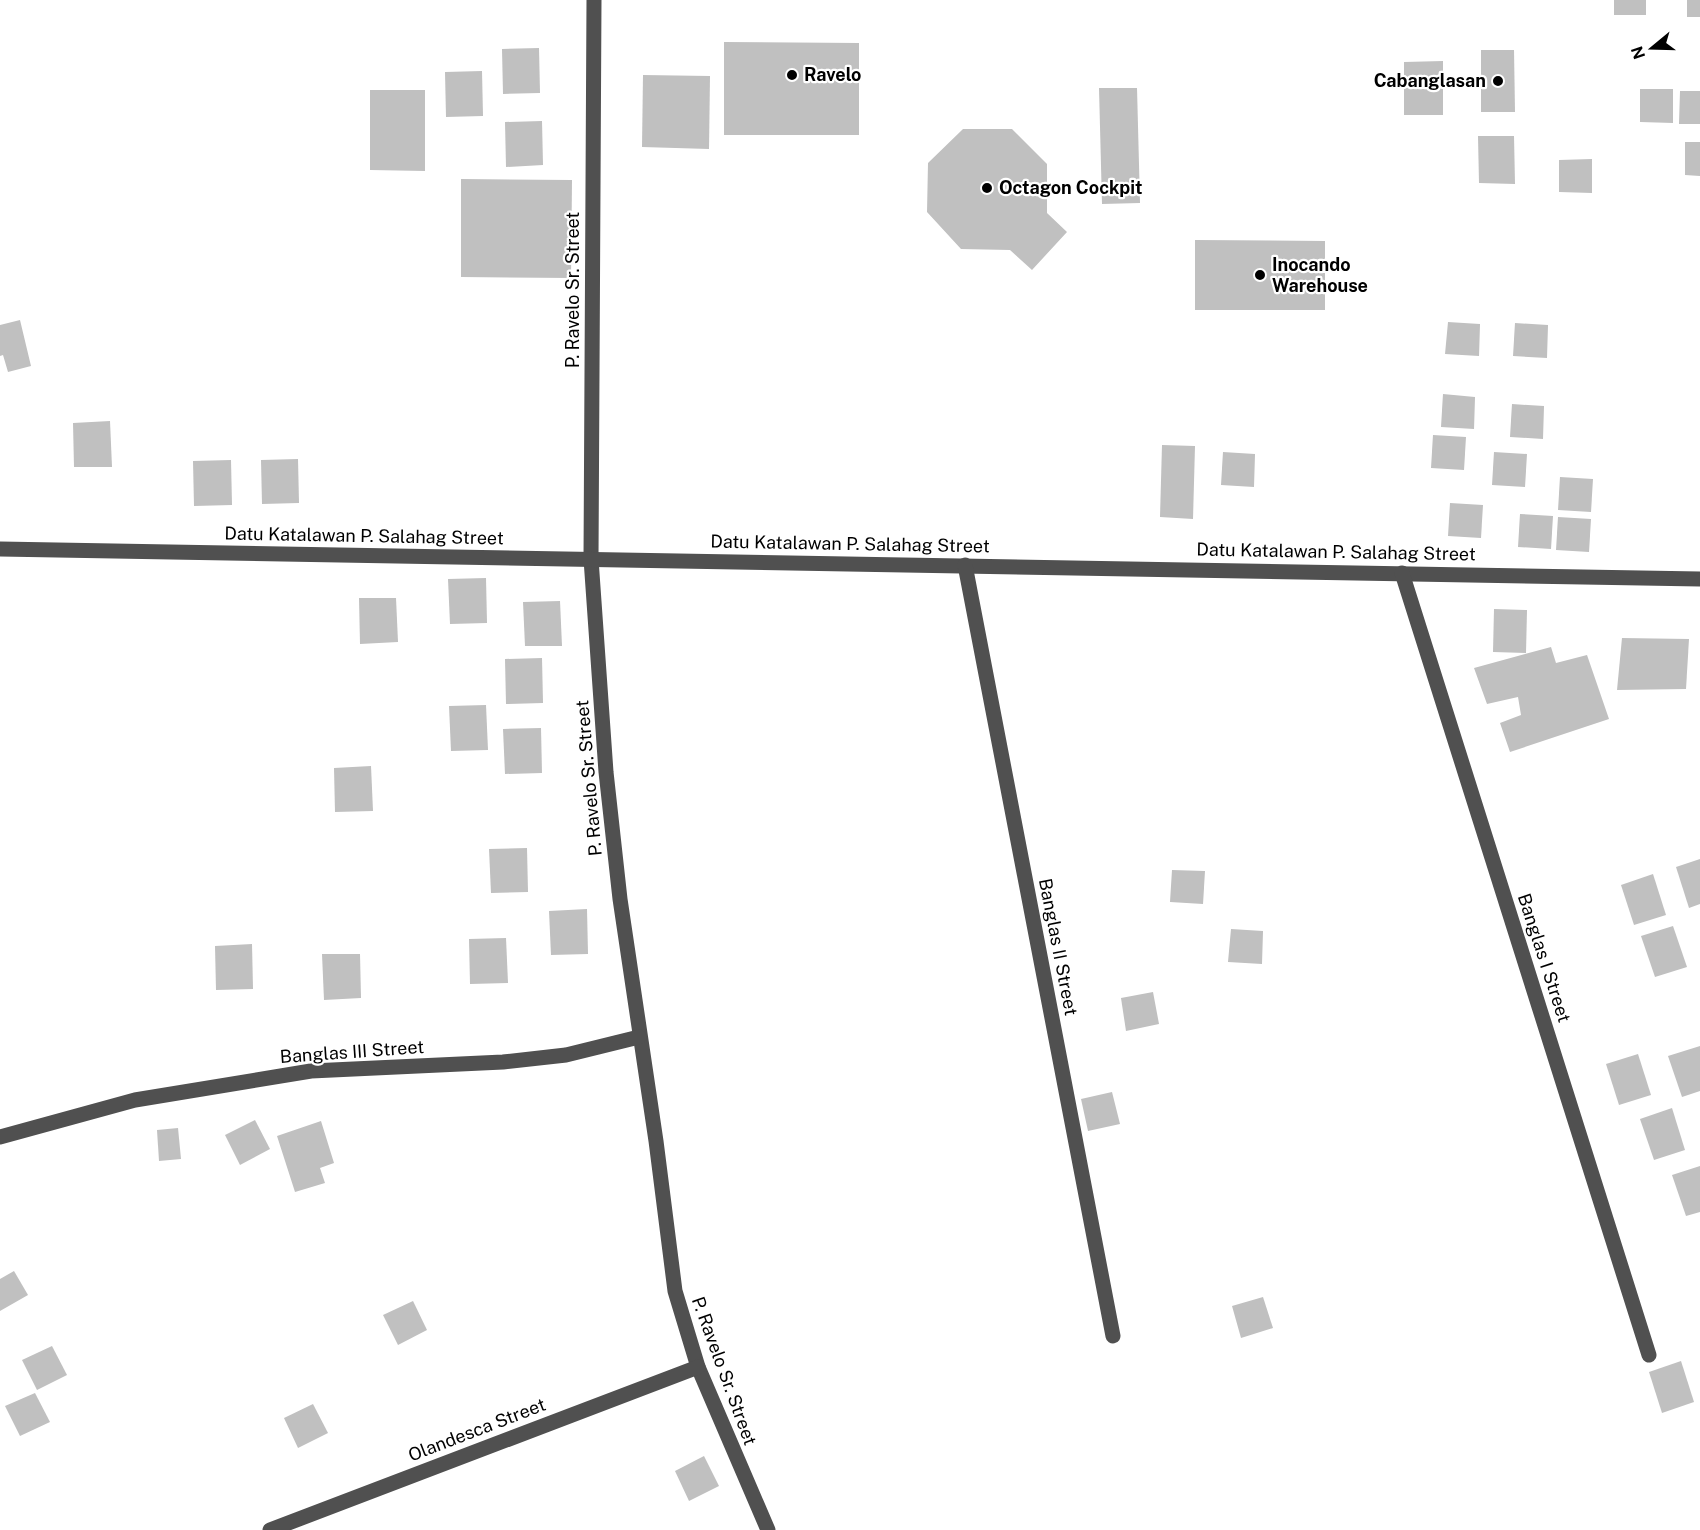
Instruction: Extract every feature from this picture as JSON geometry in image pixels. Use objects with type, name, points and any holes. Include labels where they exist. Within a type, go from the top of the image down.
[{"type":"street","name":"P. Ravelo Sr. Street","points":[[594,0],[591,559],[606,772],[620,899],[656,1141],[675,1291],[698,1367],[768,1530]]},
{"type":"street","name":"Datu Katalawan P. Salahag Street","points":[[0,549],[1700,579]]},
{"type":"street","name":"Banglas II Street","points":[[965,565],[1113,1336]]},
{"type":"street","name":"Banglas I Street","points":[[1402,573],[1649,1355]]},
{"type":"street","name":"Banglas III Street","points":[[0,1137],[135,1100],[311,1071],[503,1062],[566,1055],[639,1037]]},
{"type":"street","name":"Olandesca Street","points":[[270,1530],[698,1367]]},
{"type":"building","points":[[1614,0],[1646,0],[1646,15],[1614,15]]},
{"type":"building","points":[[1687,0],[1700,0],[1700,17],[1687,17]]},
{"type":"building","points":[[724,42],[859,43],[859,135],[724,135]]},
{"type":"building","points":[[539,48],[540,93],[503,94],[502,49]]},
{"type":"building","name":"Cabanglasan","points":[[1481,50],[1514,50],[1515,112],[1481,112]]},
{"type":"building","points":[[1443,61],[1443,115],[1404,115],[1404,62]]},
{"type":"building","points":[[482,71],[483,116],[446,117],[445,72]]},
{"type":"building","points":[[643,75],[710,76],[709,149],[642,147]]},
{"type":"building","points":[[1099,88],[1137,88],[1140,203],[1102,204]]},
{"type":"building","points":[[1640,89],[1673,89],[1673,123],[1640,122]]},
{"type":"building","points":[[370,90],[425,90],[425,171],[370,170]]},
{"type":"building","points":[[1680,91],[1700,91],[1700,124],[1679,124]]},
{"type":"building","points":[[542,121],[543,165],[506,167],[505,122]]},
{"type":"building","name":"Octagon Cockpit","points":[[963,129],[1012,129],[1047,164],[1047,213],[1067,232],[1032,270],[1010,250],[961,249],[927,212],[928,163]]},
{"type":"building","points":[[1478,136],[1514,136],[1515,184],[1479,183]]},
{"type":"building","points":[[1685,142],[1700,142],[1700,176],[1685,175]]},
{"type":"building","points":[[1592,159],[1592,193],[1559,192],[1559,160]]},
{"type":"building","points":[[461,179],[572,180],[571,278],[461,277]]},
{"type":"building","name":"Inocando Warehouse","points":[[1195,240],[1325,241],[1325,310],[1195,310]]},
{"type":"building","points":[[20,320],[31,366],[8,372],[3,355],[0,356],[0,325]]},
{"type":"building","points":[[1448,322],[1480,324],[1479,356],[1445,354]]},
{"type":"building","points":[[1515,323],[1548,325],[1547,358],[1513,356]]},
{"type":"building","points":[[1443,394],[1475,397],[1474,429],[1441,427]]},
{"type":"building","points":[[1512,404],[1544,406],[1543,439],[1510,437]]},
{"type":"building","points":[[110,421],[112,467],[74,467],[73,423]]},
{"type":"building","points":[[1433,435],[1466,437],[1464,470],[1431,468]]},
{"type":"building","points":[[1162,445],[1195,446],[1193,519],[1160,517]]},
{"type":"building","points":[[1223,452],[1255,454],[1254,487],[1221,485]]},
{"type":"building","points":[[1494,452],[1527,454],[1525,487],[1492,485]]},
{"type":"building","points":[[298,459],[299,503],[262,504],[261,460]]},
{"type":"building","points":[[231,460],[232,505],[194,506],[193,461]]},
{"type":"building","points":[[1560,477],[1593,479],[1591,512],[1558,510]]},
{"type":"building","points":[[1450,503],[1483,505],[1481,538],[1448,536]]},
{"type":"building","points":[[1520,514],[1553,516],[1551,549],[1518,547]]},
{"type":"building","points":[[1558,517],[1591,519],[1589,552],[1556,550]]},
{"type":"building","points":[[486,578],[487,623],[450,624],[448,579]]},
{"type":"building","points":[[359,598],[396,598],[398,642],[360,644]]},
{"type":"building","points":[[560,601],[562,646],[525,646],[523,602]]},
{"type":"building","points":[[1494,609],[1527,610],[1526,653],[1493,652]]},
{"type":"building","points":[[1622,638],[1689,639],[1686,689],[1617,690]]},
{"type":"building","points":[[1551,647],[1556,663],[1587,655],[1609,719],[1510,752],[1500,723],[1521,715],[1518,697],[1487,704],[1474,668]]},
{"type":"building","points":[[542,658],[543,703],[506,704],[505,659]]},
{"type":"building","points":[[486,705],[488,750],[451,751],[449,706]]},
{"type":"building","points":[[541,728],[542,773],[505,774],[503,729]]},
{"type":"building","points":[[371,766],[373,811],[335,812],[334,768]]},
{"type":"building","points":[[527,848],[528,892],[491,893],[489,849]]},
{"type":"building","points":[[1700,859],[1700,904],[1689,908],[1676,867]]},
{"type":"building","points":[[1172,870],[1205,871],[1203,904],[1170,902]]},
{"type":"building","points":[[1653,874],[1666,915],[1634,925],[1621,885]]},
{"type":"building","points":[[587,909],[588,954],[551,955],[549,911]]},
{"type":"building","points":[[1673,926],[1687,967],[1655,977],[1641,936]]},
{"type":"building","points":[[1231,929],[1263,931],[1262,964],[1228,962]]},
{"type":"building","points":[[506,938],[508,983],[470,984],[469,939]]},
{"type":"building","points":[[252,944],[253,989],[216,990],[215,946]]},
{"type":"building","points":[[322,954],[360,954],[361,998],[324,1000]]},
{"type":"building","points":[[1153,992],[1159,1024],[1126,1031],[1121,998]]},
{"type":"building","points":[[1700,1046],[1700,1091],[1682,1097],[1668,1056]]},
{"type":"building","points":[[1638,1054],[1651,1095],[1619,1105],[1606,1064]]},
{"type":"building","points":[[1112,1092],[1120,1124],[1088,1131],[1081,1099]]},
{"type":"building","points":[[1672,1108],[1685,1150],[1654,1160],[1640,1119]]},
{"type":"building","points":[[255,1120],[270,1149],[240,1165],[225,1135]]},
{"type":"building","points":[[321,1121],[334,1163],[320,1168],[325,1183],[295,1192],[277,1136]]},
{"type":"building","points":[[178,1128],[181,1159],[159,1161],[157,1130]]},
{"type":"building","points":[[1700,1166],[1700,1212],[1686,1216],[1672,1175]]},
{"type":"building","points":[[14,1271],[28,1295],[0,1311],[0,1279]]},
{"type":"building","points":[[1263,1297],[1273,1328],[1241,1338],[1232,1306]]},
{"type":"building","points":[[413,1301],[427,1330],[398,1345],[383,1315]]},
{"type":"building","points":[[52,1346],[67,1375],[37,1390],[22,1360]]},
{"type":"building","points":[[1681,1361],[1694,1402],[1662,1413],[1649,1372]]},
{"type":"building","points":[[35,1393],[50,1422],[20,1436],[5,1406]]},
{"type":"building","points":[[313,1404],[328,1433],[298,1448],[284,1418]]},
{"type":"building","points":[[704,1456],[719,1486],[689,1501],[675,1471]]},
{"type":"place","name":"Ravelo","points":[[792,75]]},
{"type":"place","name":"Cabanglasan","points":[[1498,81]]},
{"type":"place","name":"Octagon Cockpit","points":[[987,188]]},
{"type":"place","name":"Inocando Warehouse","points":[[1260,275]]}]
